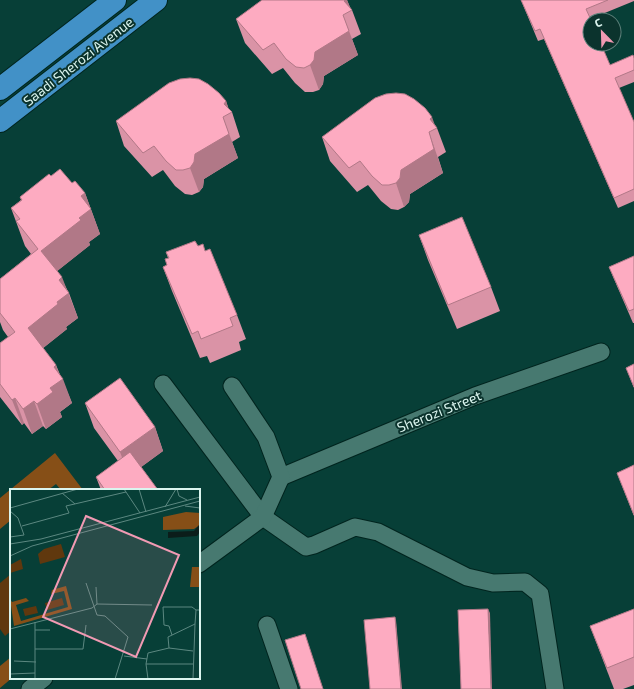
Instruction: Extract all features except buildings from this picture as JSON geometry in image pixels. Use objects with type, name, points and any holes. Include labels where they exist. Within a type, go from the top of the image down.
[{"type":"highway","name":"Saadi Sherozi Avenue","points":[[0,89],[115,0]]},
{"type":"highway","name":"Saadi Sherozi Avenue","points":[[0,121],[156,0]]},
{"type":"lane","name":"Sherozi Street","points":[[281,477],[474,396],[600,352]]},
{"type":"lane","points":[[163,384],[263,517],[306,547],[355,527],[378,532],[467,577],[492,583],[525,582],[540,594],[555,689]]},
{"type":"lane","points":[[200,563],[263,517],[281,477],[266,437],[232,386]]},
{"type":"lane","points":[[267,625],[289,689]]},
{"type":"lane","points":[[30,689],[43,679]]},
{"type":"shaded area","points":[[55,453],[82,489],[60,489],[56,484],[49,489],[11,489]]},
{"type":"shaded area","points":[[10,490],[10,521],[0,529],[0,498]]},
{"type":"shaded area","points":[[10,575],[10,632],[5,636],[0,629],[0,583]]},
{"type":"shaded area","points":[[10,658],[11,679],[0,688],[0,666]]}]
